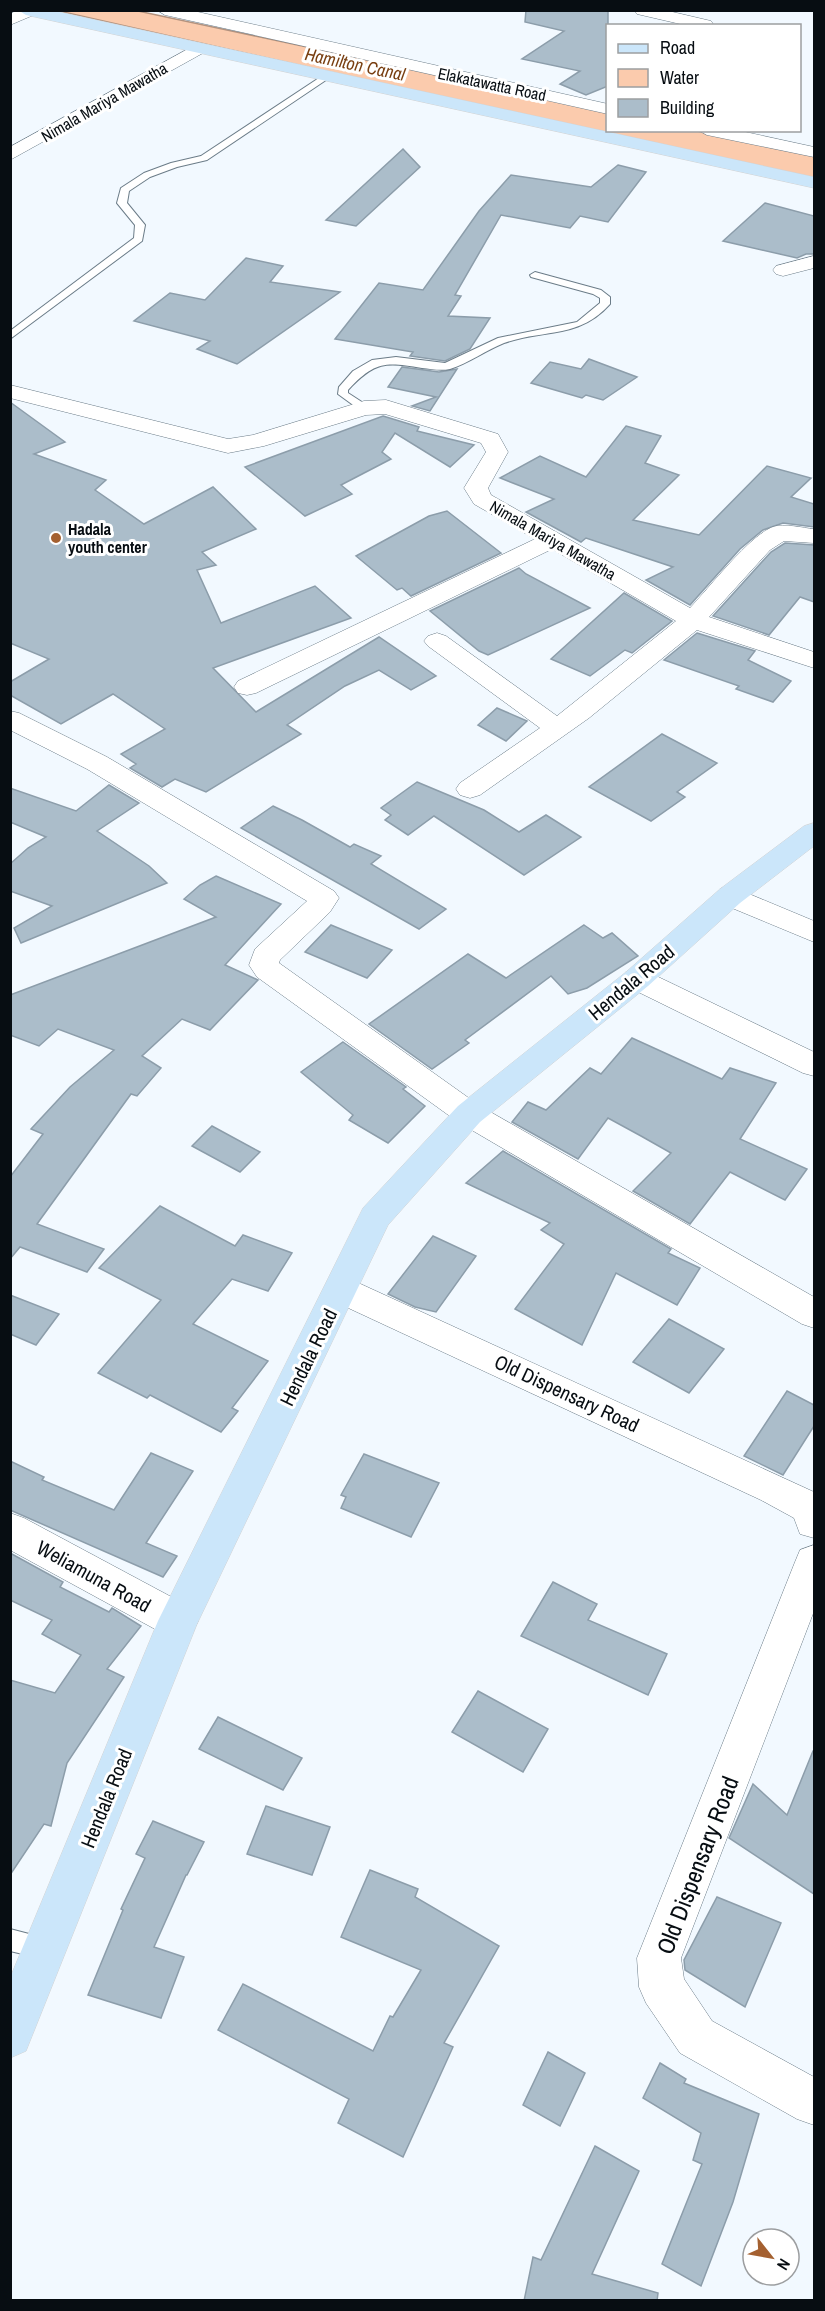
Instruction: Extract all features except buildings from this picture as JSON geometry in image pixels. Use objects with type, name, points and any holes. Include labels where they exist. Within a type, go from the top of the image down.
[{"type":"main road","points":[[28,11],[325,78],[814,183]]},
{"type":"main road","name":"Hendala Road","points":[[10,2035],[178,1622],[375,1217],[469,1114],[637,979],[730,896],[814,832]]},
{"type":"street","name":"Elakatawatta Road","points":[[165,10],[606,110]]},
{"type":"street","points":[[10,20],[28,11]]},
{"type":"street","points":[[638,14],[705,24]]},
{"type":"street","name":"Nimala Mariya Mawatha","points":[[10,155],[197,49]]},
{"type":"street","points":[[717,132],[814,152]]},
{"type":"street","points":[[783,270],[814,262]]},
{"type":"street","name":"Nimala Mariya Mawatha","points":[[10,391],[228,446],[256,441],[364,408],[386,407],[490,439],[497,452],[476,488],[482,499],[693,620],[814,660]]},
{"type":"street","points":[[470,789],[557,728],[693,620],[762,544],[778,533],[814,536]]},
{"type":"street","points":[[247,687],[552,540]]},
{"type":"street","points":[[437,641],[557,728]]},
{"type":"street","points":[[10,719],[97,763],[324,898],[320,906],[266,956],[264,965],[278,977],[469,1114],[814,1314]]},
{"type":"street","points":[[730,896],[814,932]]},
{"type":"street","points":[[637,979],[814,1065]]},
{"type":"street","name":"Old Dispensary Road","points":[[341,1289],[764,1484],[813,1513]]},
{"type":"street","name":"Weliamuna Road","points":[[10,1530],[178,1622]]},
{"type":"street","name":"Old Dispensary Road","points":[[812,1576],[659,1958],[662,1987],[696,2037],[814,2102]]},
{"type":"lane","points":[[10,336],[139,239],[140,225],[122,203],[124,190],[156,172],[204,158],[325,78]]},
{"type":"lane","points":[[364,408],[343,394],[343,389],[366,366],[379,361],[392,360],[438,368],[447,366],[502,340],[580,324],[605,304],[605,297],[597,292],[535,275]]},
{"type":"lane","points":[[10,1940],[45,1948]]},
{"type":"water","name":"Hamilton Canal","points":[[59,11],[138,11],[606,111],[606,132],[702,132],[814,155],[814,179],[751,167]]},
{"type":"place","name":"Hadala youth center","points":[[56,538]]}]
